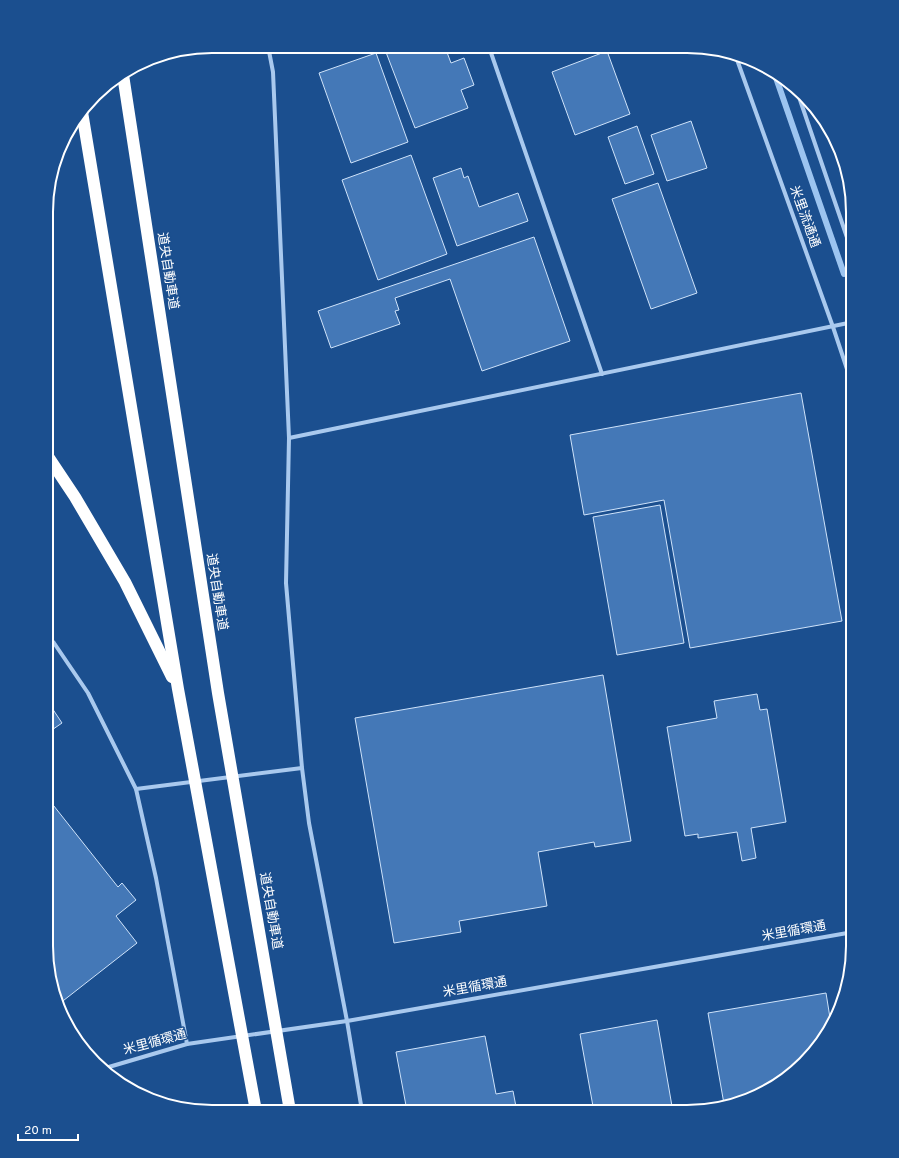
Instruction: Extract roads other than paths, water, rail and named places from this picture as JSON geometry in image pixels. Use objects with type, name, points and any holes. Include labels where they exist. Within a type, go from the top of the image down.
[{"type":"highway","name":"道央自動車道","points":[[124,80],[218,693],[289,1105]]},
{"type":"highway","points":[[83,119],[178,689],[255,1105]]},
{"type":"highway","points":[[53,464],[75,497],[125,582],[178,689]]},
{"type":"street","points":[[269,53],[273,72],[289,438],[286,583],[302,768],[309,823],[347,1021],[361,1105]]},
{"type":"street","points":[[491,53],[602,374]]},
{"type":"street","name":"米里流通通","points":[[737,61],[846,366]]},
{"type":"street","points":[[800,99],[846,234]]},
{"type":"street","points":[[289,438],[846,324]]},
{"type":"street","points":[[53,642],[88,693],[136,789],[156,878],[187,1044]]},
{"type":"street","points":[[136,789],[302,768]]},
{"type":"street","name":"米里循環通","points":[[108,1067],[187,1044],[347,1021],[846,933]]},
{"type":"waterway","points":[[777,81],[844,274]]}]
